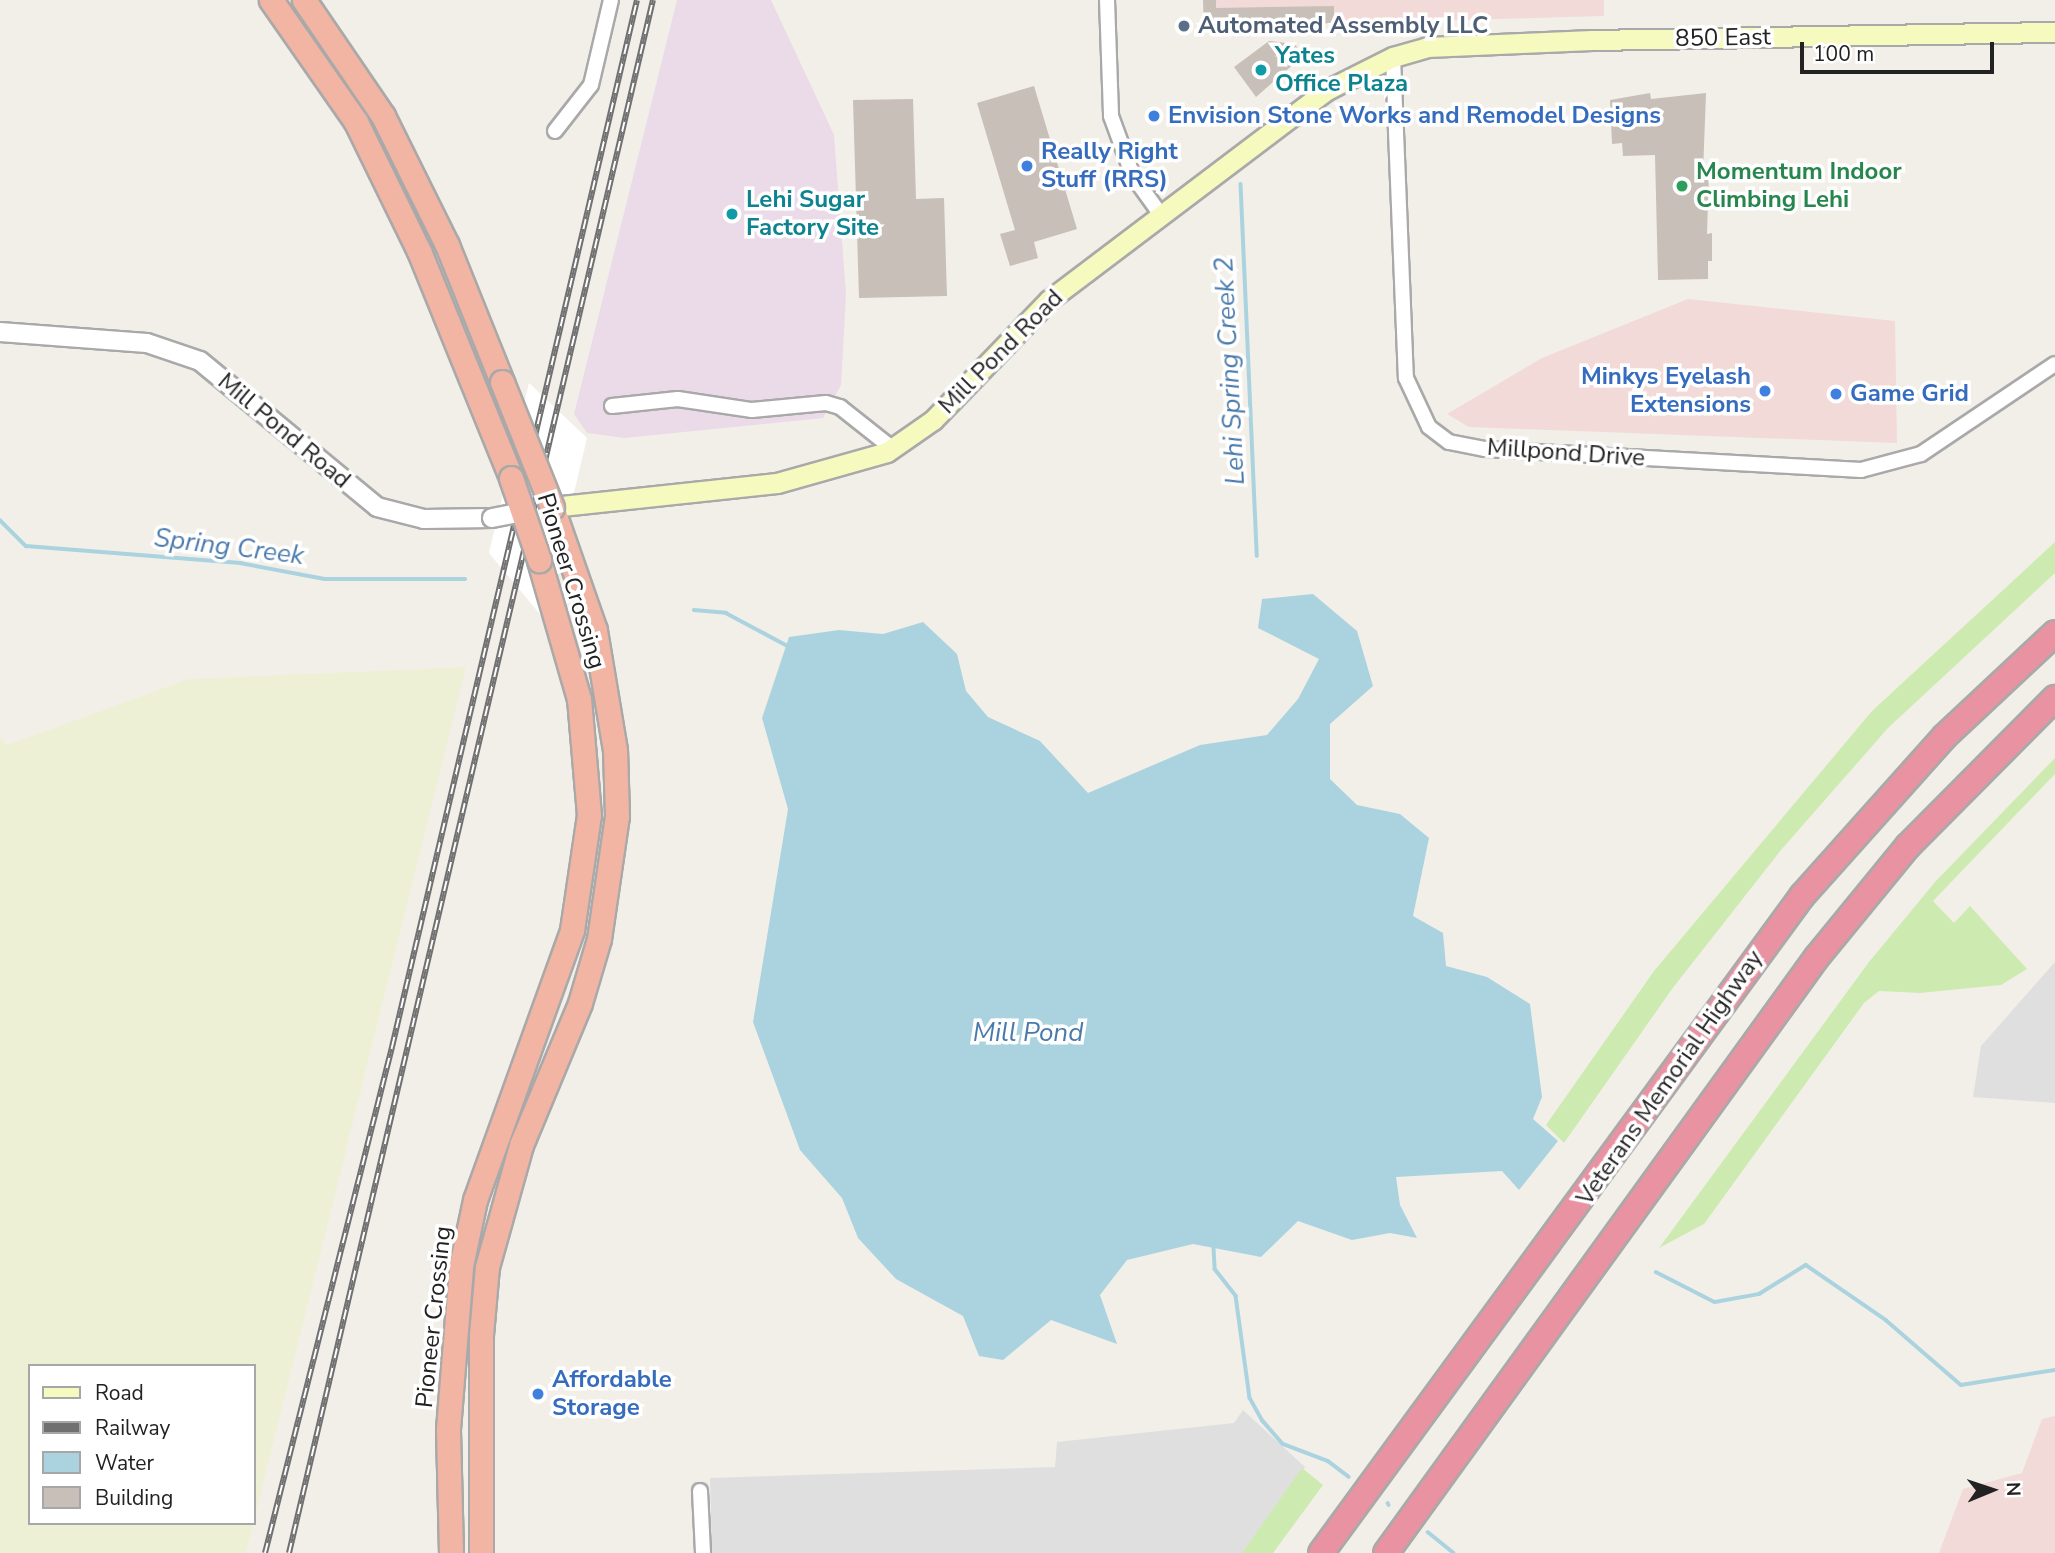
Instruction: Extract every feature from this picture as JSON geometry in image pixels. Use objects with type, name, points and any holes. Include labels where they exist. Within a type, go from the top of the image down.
[{"type":"highway","name":"Pioneer Crossing","points":[[271,0],[356,122],[419,251],[523,512],[554,600],[568,643],[587,757],[584,852],[572,930],[475,1200],[461,1266],[448,1429],[451,1553]]},
{"type":"highway","name":"Pioneer Crossing","points":[[304,0],[383,116],[447,245],[552,507],[582,590],[595,630],[615,750],[611,884],[580,1003],[521,1144],[487,1267],[480,1401],[481,1553]]},
{"type":"highway","name":"Veterans Memorial Highway","points":[[1321,1553],[1802,896],[1944,737],[2055,633]]},
{"type":"highway","name":"Veterans Memorial Highway","points":[[1386,1553],[1817,957],[1909,846],[1986,764],[2055,698]]},
{"type":"highway","points":[[1986,764],[2055,716]]},
{"type":"main road","name":"850 East","points":[[1393,57],[1427,47],[1592,40],[2055,32]]},
{"type":"main road","name":"Mill Pond Road","points":[[552,507],[777,483],[838,470],[892,448],[933,420],[1049,300],[1327,90],[1393,57]]},
{"type":"street","points":[[555,131],[591,85],[611,0]]},
{"type":"street","points":[[1107,0],[1116,137],[1133,176],[1161,215]]},
{"type":"street","name":"Millpond Drive","points":[[1393,57],[1406,378],[1429,427],[1450,442],[1485,449],[1861,470],[1921,454],[2055,364]]},
{"type":"street","name":"Mill Pond Road","points":[[0,332],[147,343],[200,361],[377,507],[434,520],[492,519],[523,512]]},
{"type":"street","points":[[612,406],[678,399],[752,410],[826,403],[840,407],[892,448]]},
{"type":"street","points":[[700,1492],[703,1553]]},
{"type":"shaded area","name":"Lehi Sugar Factory Site","points":[[677,0],[771,0],[834,135],[846,294],[841,385],[823,418],[624,438],[587,433],[574,414]]},
{"type":"shaded area","points":[[1203,0],[1604,0],[1604,16],[1204,27]]},
{"type":"shaded area","points":[[1688,299],[1895,321],[1897,443],[1469,427],[1447,414],[1542,358]]},
{"type":"shaded area","points":[[2055,962],[2055,1103],[1973,1097],[1981,1046]]},
{"type":"shaded area","points":[[1243,1410],[1305,1467],[1243,1553],[712,1553],[710,1478],[1055,1467],[1057,1442],[1234,1423]]},
{"type":"shaded area","points":[[2055,1416],[2055,1553],[1939,1553],[1963,1489],[2022,1473],[2042,1419]]},
{"type":"green space","points":[[2055,542],[2055,573],[1888,728],[1781,850],[1672,989],[1564,1143],[1546,1125],[1654,971],[1872,711]]},
{"type":"green space","points":[[466,667],[256,1513],[256,1364],[28,1364],[28,1525],[253,1525],[246,1553],[0,1553],[0,737],[7,745],[189,679]]},
{"type":"green space","points":[[2055,758],[2055,774],[1933,901],[1954,923],[1970,906],[2027,969],[2001,985],[1920,993],[1879,991],[1864,1003],[1704,1224],[1659,1248],[1869,962],[1935,882]]},
{"type":"green space","points":[[1302,1468],[1323,1485],[1273,1553],[1242,1553]]},
{"type":"water","name":"Mill Pond","points":[[1313,594],[1357,631],[1373,686],[1330,724],[1330,779],[1357,805],[1400,814],[1429,838],[1413,916],[1443,933],[1446,966],[1487,977],[1530,1004],[1542,1097],[1533,1119],[1558,1141],[1519,1190],[1502,1171],[1396,1177],[1400,1205],[1417,1238],[1390,1233],[1352,1240],[1298,1221],[1261,1257],[1193,1244],[1127,1260],[1100,1295],[1117,1344],[1051,1320],[1003,1360],[979,1356],[963,1316],[896,1279],[858,1238],[842,1198],[800,1150],[753,1022],[788,809],[762,718],[789,637],[839,630],[883,634],[923,622],[957,654],[966,691],[988,717],[1040,741],[1088,793],[1200,745],[1267,735],[1298,699],[1319,659],[1258,628],[1262,599]]},
{"type":"pier","points":[[529,383],[587,438],[544,619],[489,553]]},
{"type":"building","points":[[1203,0],[1216,0],[1216,8],[1334,6],[1334,23],[1204,27]]},
{"type":"building","name":"Yates Office Plaza","points":[[1269,41],[1295,44],[1303,56],[1256,97],[1234,67]]},
{"type":"building","name":"Really Right Stuff (RRS)","points":[[1034,86],[1077,229],[1034,242],[1038,258],[1010,266],[1000,234],[1015,230],[977,103]]},
{"type":"building","name":"Momentum Indoor Climbing Lehi","points":[[1650,93],[1651,99],[1706,93],[1703,172],[1709,172],[1707,234],[1712,233],[1712,261],[1708,261],[1708,279],[1658,280],[1655,155],[1623,156],[1622,143],[1612,144],[1610,100]]},
{"type":"building","points":[[913,99],[916,199],[944,198],[947,296],[859,298],[853,100]]},
{"type":"waterway","name":"Lehi Spring Creek 2","points":[[1241,184],[1257,556]]},
{"type":"waterway","name":"Spring Creek","points":[[0,520],[26,546],[240,563],[325,579],[465,579]]},
{"type":"waterway","name":"Spring Creek","points":[[694,610],[726,613],[786,645]]},
{"type":"waterway","points":[[1214,1248],[1215,1269],[1236,1296],[1250,1398],[1263,1421],[1283,1444],[1328,1461],[1349,1477]]},
{"type":"waterway","points":[[1656,1272],[1715,1302],[1759,1294],[1806,1265],[1886,1320],[1961,1385],[2055,1370]]},
{"type":"waterway","points":[[1428,1532],[1454,1553]]},
{"type":"railway","points":[[265,1553],[392,1047],[637,0]]},
{"type":"railway","points":[[289,1553],[653,0]]},
{"type":"place","name":"Automated Assembly LLC","points":[[1184,26]]},
{"type":"place","name":"Yates Office Plaza","points":[[1261,70]]},
{"type":"place","name":"Envision Stone Works and Remodel Designs","points":[[1154,116]]},
{"type":"place","name":"Really Right Stuff (RRS)","points":[[1027,166]]},
{"type":"place","name":"Momentum Indoor Climbing Lehi","points":[[1682,186]]},
{"type":"place","name":"Lehi Sugar Factory Site","points":[[732,214]]},
{"type":"place","name":"Minkys Eyelash Extensions","points":[[1765,391]]},
{"type":"place","name":"Game Grid","points":[[1836,394]]},
{"type":"place","name":"Affordable Storage","points":[[538,1394]]}]
